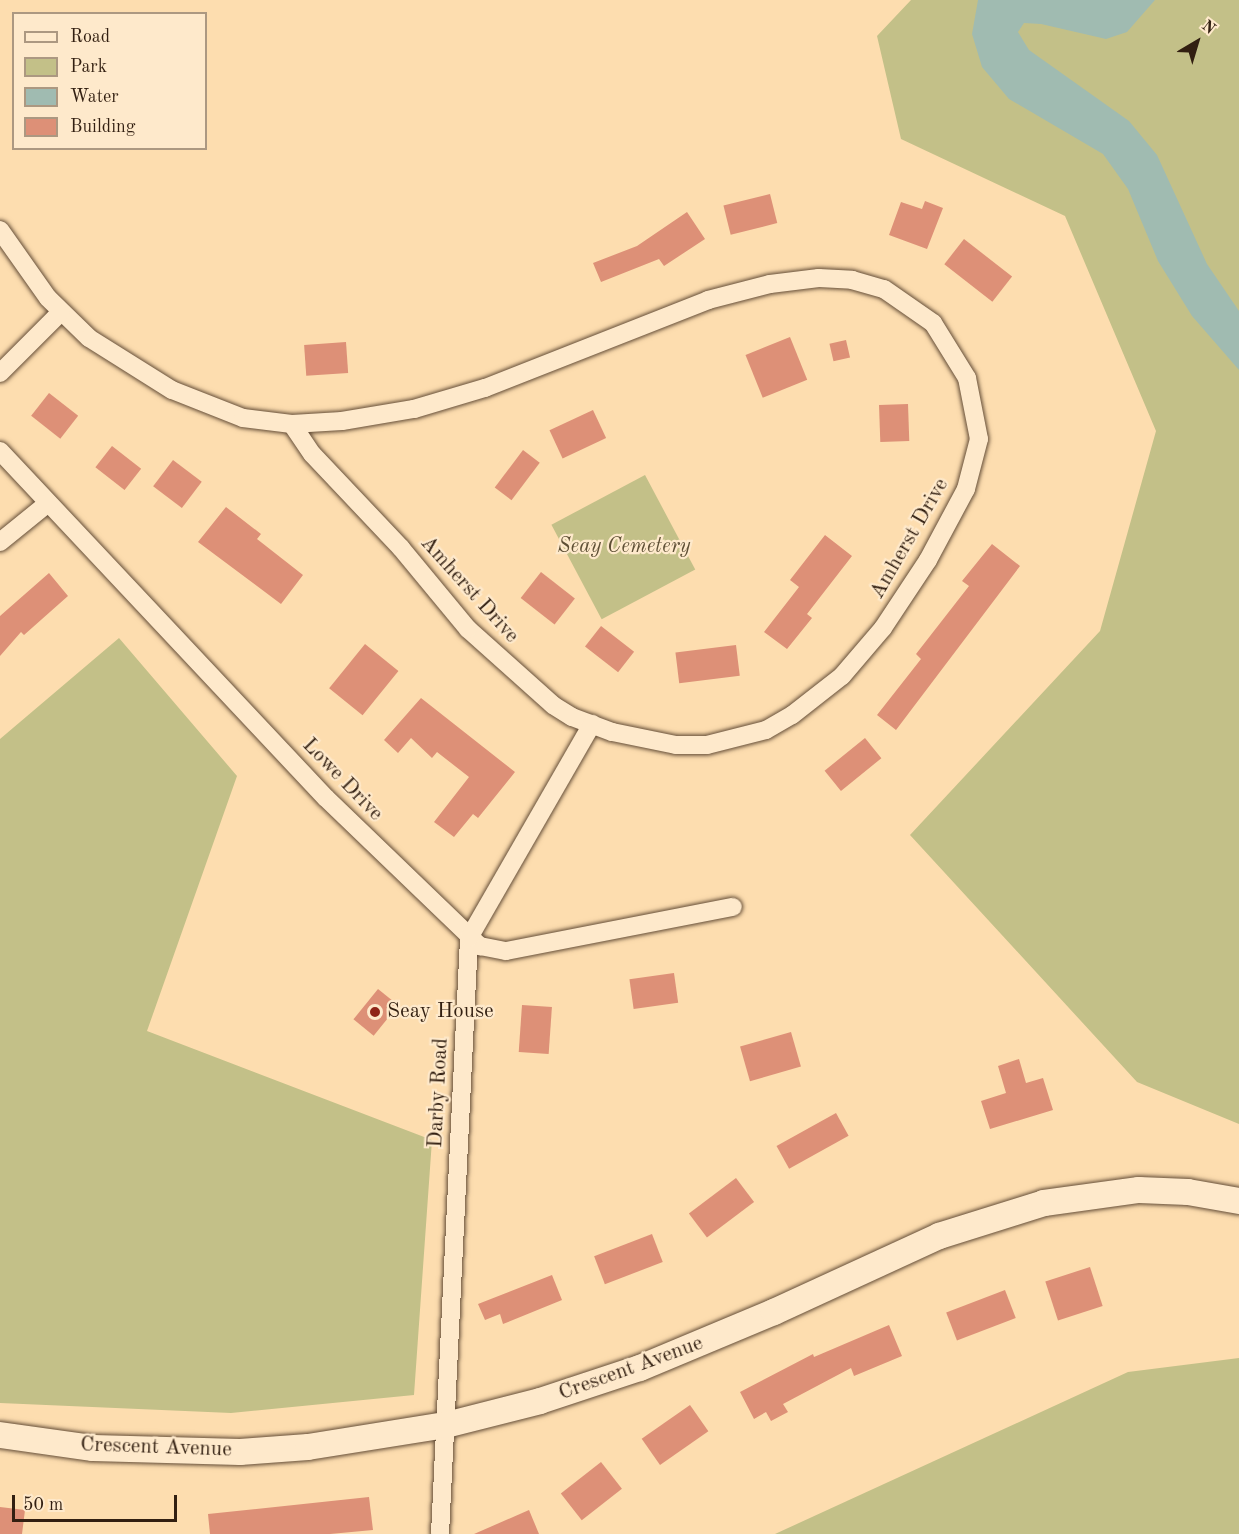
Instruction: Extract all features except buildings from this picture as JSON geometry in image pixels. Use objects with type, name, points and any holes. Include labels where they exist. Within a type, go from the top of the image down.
[{"type":"street","name":"Amherst Drive","points":[[0,230],[24,268],[61,312],[120,360],[172,390],[243,418],[292,424],[342,421],[450,399],[553,362],[656,318],[770,284],[819,278],[868,284],[902,298],[933,323],[967,378],[978,422],[977,456],[966,489],[928,560],[864,653],[792,715],[737,740],[676,745],[592,724],[553,705],[468,629],[401,549],[312,454],[292,424]]},
{"type":"street","points":[[0,373],[61,312]]},
{"type":"street","name":"Lowe Drive","points":[[0,451],[326,798],[469,938],[480,946],[506,951],[733,907]]},
{"type":"street","points":[[0,542],[48,503]]},
{"type":"street","name":"Darby Road","points":[[440,1534],[469,938],[592,724]]},
{"type":"street","name":"Crescent Avenue","points":[[0,1435],[93,1448],[240,1452],[308,1447],[446,1425],[540,1401],[640,1368],[774,1312],[939,1236],[1044,1203],[1139,1190],[1188,1192],[1239,1201]]},
{"type":"green space","points":[[911,0],[1239,0],[1239,1124],[1137,1082],[910,835],[1100,631],[1156,431],[1065,216],[901,139],[877,36]]},
{"type":"green space","name":"Seay Cemetery","points":[[645,475],[695,569],[602,619],[551,525]]},
{"type":"green space","points":[[119,638],[237,776],[147,1031],[432,1140],[414,1395],[231,1413],[0,1403],[0,739]]},
{"type":"green space","points":[[1239,1358],[1239,1534],[775,1534],[1128,1372]]},
{"type":"water","points":[[978,0],[1155,0],[1127,32],[1106,39],[1041,24],[1024,23],[1018,32],[1029,50],[1129,121],[1157,155],[1207,264],[1239,311],[1239,370],[1192,316],[1158,261],[1128,189],[1103,154],[1009,99],[982,67],[972,34]]},
{"type":"place","name":"Seay House","points":[[375,1012]]}]
